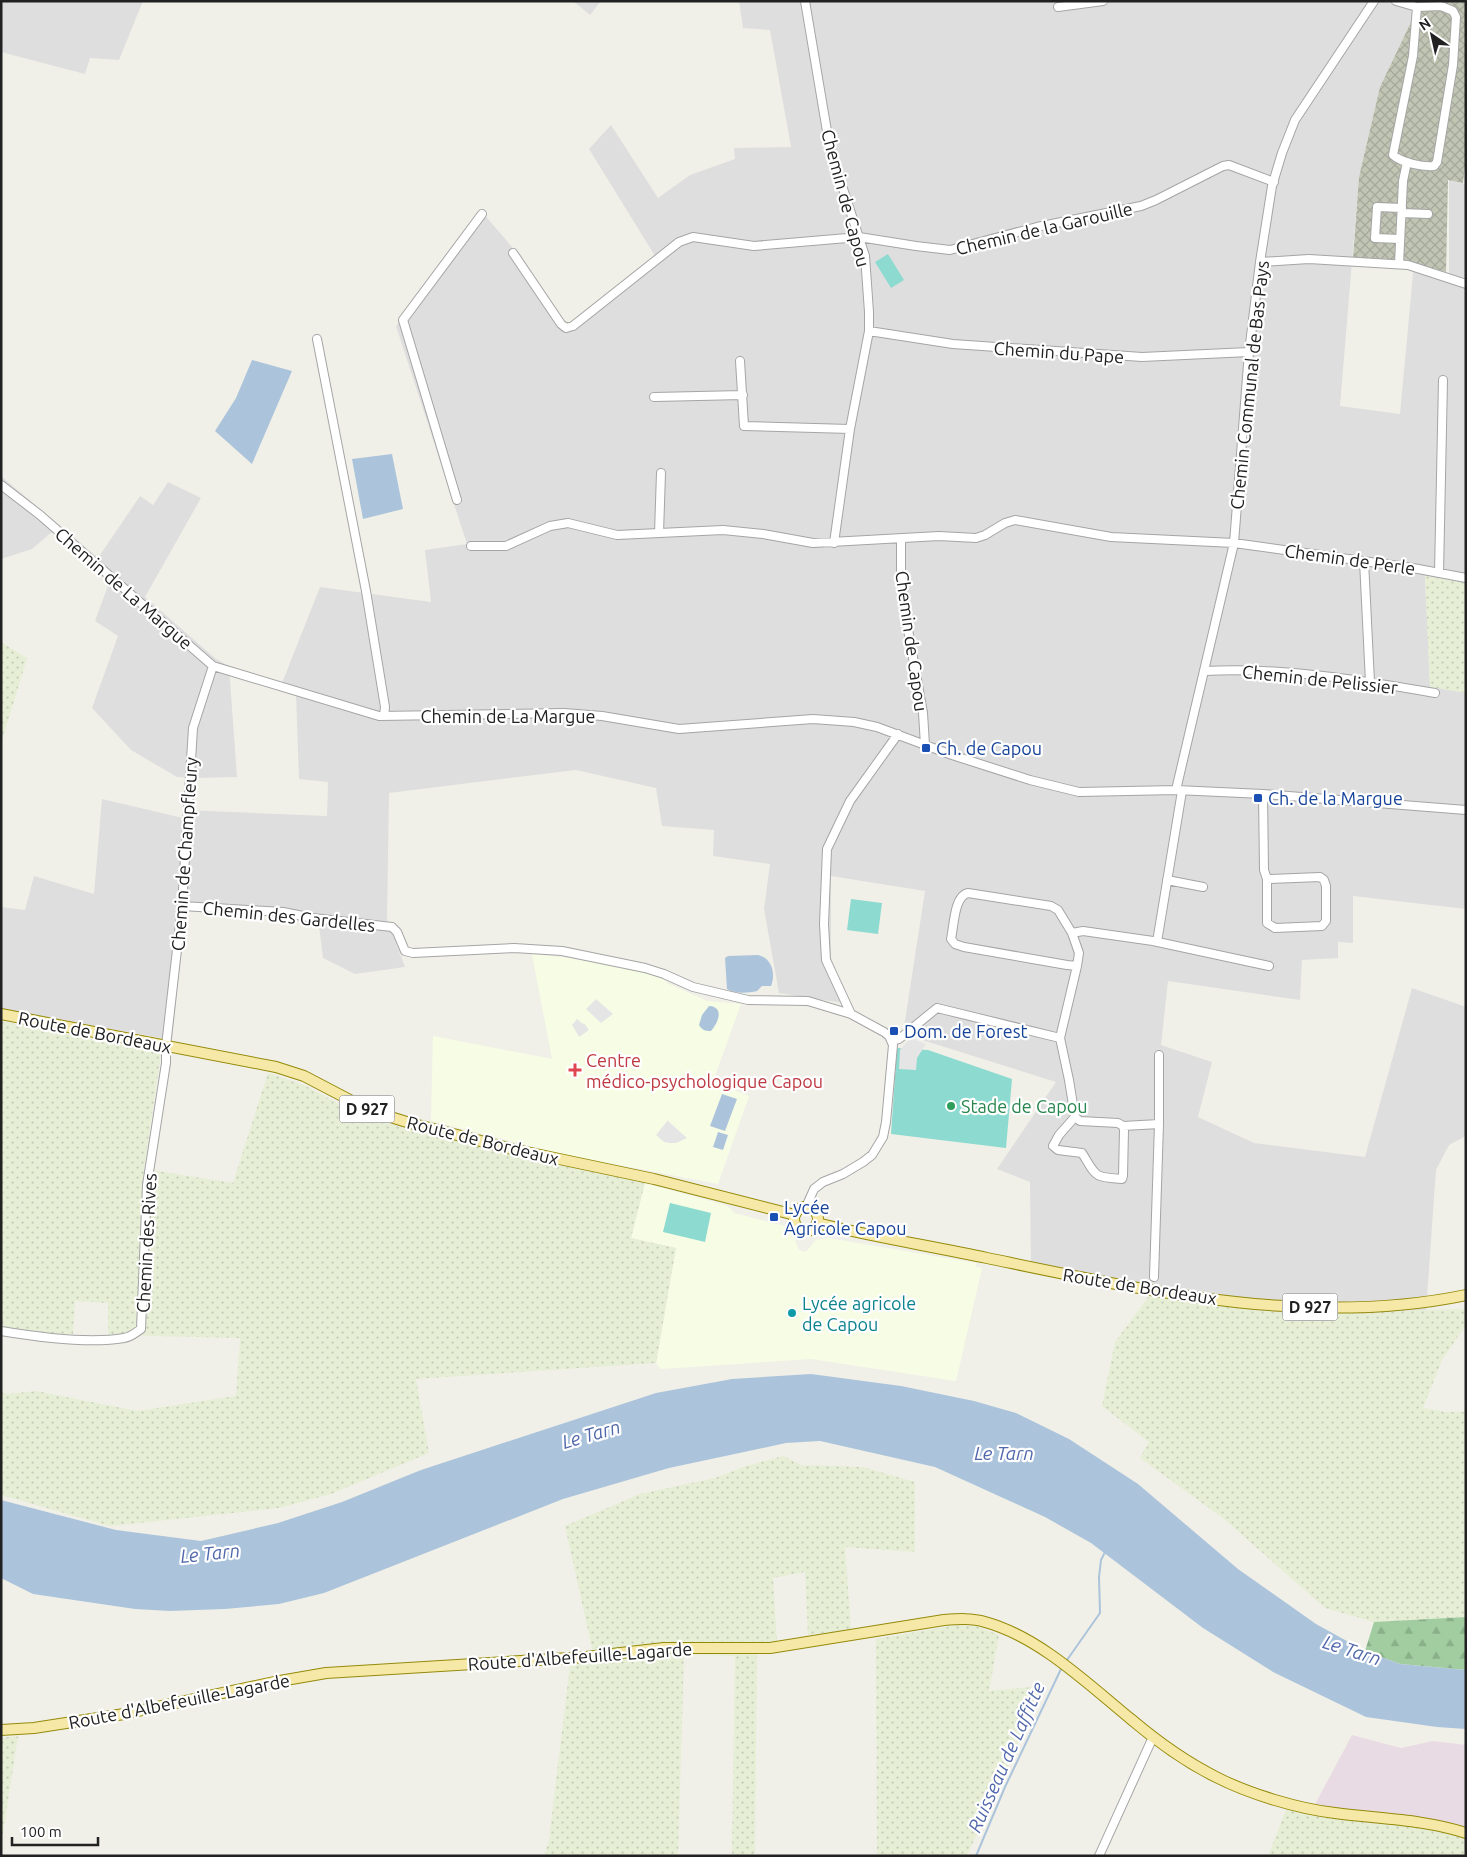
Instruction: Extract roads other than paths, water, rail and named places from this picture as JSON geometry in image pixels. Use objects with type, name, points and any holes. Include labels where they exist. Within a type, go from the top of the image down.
[{"type":"main road","name":"Route de Bordeaux","points":[[1,1014],[288,1070],[311,1079],[371,1110],[410,1123],[512,1149],[658,1180],[795,1215]]},
{"type":"main road","points":[[806,1207],[816,1212],[818,1220],[812,1229],[804,1231],[795,1224],[795,1215],[798,1210],[806,1207]]},
{"type":"main road","name":"Route de Bordeaux","points":[[817,1223],[1118,1285],[1221,1300],[1294,1306],[1354,1308],[1404,1304],[1466,1295]]},
{"type":"main road","name":"Route d'Albefeuille-Lagarde","points":[[1,1730],[34,1728],[124,1714],[274,1682],[326,1673],[577,1658],[664,1648],[770,1648],[959,1619],[984,1621],[1041,1649],[1087,1682],[1153,1738],[1217,1778],[1284,1801],[1333,1813],[1430,1823],[1466,1832]]},
{"type":"street","name":"Chemin de Capou","points":[[805,1],[830,149],[865,256],[870,331],[850,429],[834,543]]},
{"type":"street","points":[[1058,7],[1103,1]]},
{"type":"street","name":"Chemin Communal de Bas Pays","points":[[1157,942],[1179,791],[1234,543],[1249,352],[1260,262],[1274,182],[1282,153],[1295,120],[1374,1]]},
{"type":"street","points":[[1396,1],[1416,7],[1442,4],[1453,11],[1456,17],[1453,65],[1437,162],[1434,166],[1407,162],[1393,155],[1413,56],[1416,7]]},
{"type":"street","points":[[1399,264],[1403,181],[1407,162]]},
{"type":"street","name":"Chemin de la Garouille","points":[[513,253],[561,324],[566,328],[573,326],[679,242],[694,237],[754,246],[859,237],[950,250],[1037,227],[1141,206],[1223,166],[1229,165],[1274,182]]},
{"type":"street","points":[[1400,239],[1375,238],[1377,207],[1428,214]]},
{"type":"street","points":[[457,500],[403,320],[482,214]]},
{"type":"street","points":[[1260,262],[1309,259],[1399,264],[1408,265],[1466,284]]},
{"type":"street","name":"Chemin du Pape","points":[[870,331],[953,344],[1142,358],[1249,352]]},
{"type":"street","points":[[317,339],[366,591],[385,707],[384,716]]},
{"type":"street","points":[[740,361],[744,426],[850,429]]},
{"type":"street","points":[[1439,573],[1443,380]]},
{"type":"street","points":[[654,397],[742,395]]},
{"type":"street","points":[[659,533],[661,473]]},
{"type":"street","name":"Chemin de La Margue","points":[[1,485],[40,515],[213,666],[379,716],[564,714],[602,716],[679,729],[813,719],[854,722],[898,734],[925,745],[1030,780],[1079,792],[1179,791],[1263,794],[1466,810]]},
{"type":"street","name":"Chemin de Perle","points":[[471,546],[506,546],[550,526],[568,523],[617,536],[723,530],[755,533],[813,543],[834,543],[939,536],[976,538],[1015,520],[1111,537],[1234,543],[1364,561],[1466,578]]},
{"type":"street","name":"Chemin de Capou","points":[[901,538],[901,575],[905,613],[923,713],[925,745]]},
{"type":"street","points":[[1364,561],[1370,682]]},
{"type":"street","name":"Chemin de Champfleury","points":[[166,1046],[182,906],[193,728],[213,666]]},
{"type":"street","name":"Chemin de Pelissier","points":[[1205,671],[1237,669],[1264,671],[1370,682],[1436,692]]},
{"type":"street","name":"Chemin de Capou","points":[[851,1014],[826,960],[824,924],[827,849],[850,801],[898,734]]},
{"type":"street","points":[[1263,794],[1264,870],[1268,879],[1267,923],[1275,928],[1322,926],[1326,921],[1326,886],[1324,880],[1320,877],[1268,879]]},
{"type":"street","points":[[1167,880],[1203,887]]},
{"type":"street","points":[[1077,966],[955,944],[951,939],[958,900],[963,894],[968,893],[1051,906],[1058,910],[1072,934],[1078,953],[1077,966],[1060,1038],[1075,1117],[1080,1121],[1118,1123],[1123,1126],[1159,1124]]},
{"type":"street","name":"Chemin des Gardelles","points":[[182,906],[283,912],[313,918],[392,927],[397,932],[405,951],[413,953],[514,948],[562,951],[645,968],[664,974],[693,988],[748,1000],[808,1001],[851,1014]]},
{"type":"street","points":[[1072,934],[1083,931],[1157,942],[1269,966]]},
{"type":"street","points":[[892,1041],[899,1039],[937,1008],[1060,1038]]},
{"type":"street","points":[[806,1207],[814,1189],[822,1182],[843,1174],[863,1162],[872,1154],[883,1137],[893,1055],[892,1041],[884,1032],[851,1014]]},
{"type":"street","name":"Chemin des Rives","points":[[1,1331],[40,1337],[92,1339],[124,1338],[134,1335],[141,1329],[147,1185],[166,1063],[166,1046]]},
{"type":"street","points":[[1154,1276],[1159,1124],[1159,1055]]},
{"type":"street","points":[[1075,1117],[1059,1135],[1053,1146],[1058,1150],[1082,1153],[1095,1174],[1102,1178],[1122,1179],[1124,1176],[1123,1126]]},
{"type":"street","points":[[1099,1856],[1153,1738]]},
{"type":"water","points":[[252,360],[292,371],[252,464],[215,431],[236,398]]},
{"type":"water","points":[[392,454],[403,509],[363,519],[352,459]]},
{"type":"water","points":[[758,955],[767,959],[772,967],[773,977],[771,986],[762,986],[757,991],[746,993],[727,989],[725,958],[728,956]]},
{"type":"water","points":[[709,1006],[717,1009],[719,1016],[711,1031],[707,1031],[699,1025],[702,1015]]},
{"type":"water","points":[[722,1094],[737,1099],[725,1131],[710,1126]]},
{"type":"water","points":[[718,1132],[728,1135],[723,1150],[713,1147]]},
{"type":"water","name":"Le Tarn","points":[[811,1374],[901,1386],[974,1401],[1016,1413],[1069,1439],[1138,1484],[1238,1569],[1316,1624],[1365,1651],[1400,1664],[1466,1670],[1466,1729],[1366,1717],[1273,1672],[1203,1628],[1091,1543],[1045,1517],[935,1467],[820,1441],[786,1443],[669,1468],[563,1499],[324,1593],[279,1604],[225,1609],[170,1611],[135,1609],[33,1594],[1,1578],[1,1500],[116,1530],[201,1541],[278,1523],[342,1502],[421,1470],[656,1393],[732,1379]]},
{"type":"waterway","name":"Ruisseau de Laffitte","points":[[1067,1660],[1100,1613],[1099,1577],[1101,1560],[1105,1552]]},
{"type":"waterway","name":"Ruisseau de Laffitte","points":[[976,1856],[1005,1787],[1061,1669]]},
{"type":"place","name":"Ch. de Capou","points":[[926,748]]},
{"type":"place","name":"Ch. de la Margue","points":[[1258,798]]},
{"type":"place","name":"Dom. de Forest","points":[[894,1031]]},
{"type":"place","name":"Centre médico-psychologique Capou","points":[[575,1070]]},
{"type":"place","name":"Stade de Capou","points":[[951,1106]]},
{"type":"place","name":"Lycée Agricole Capou","points":[[774,1217]]},
{"type":"place","name":"Lycée agricole de Capou","points":[[792,1313]]}]
